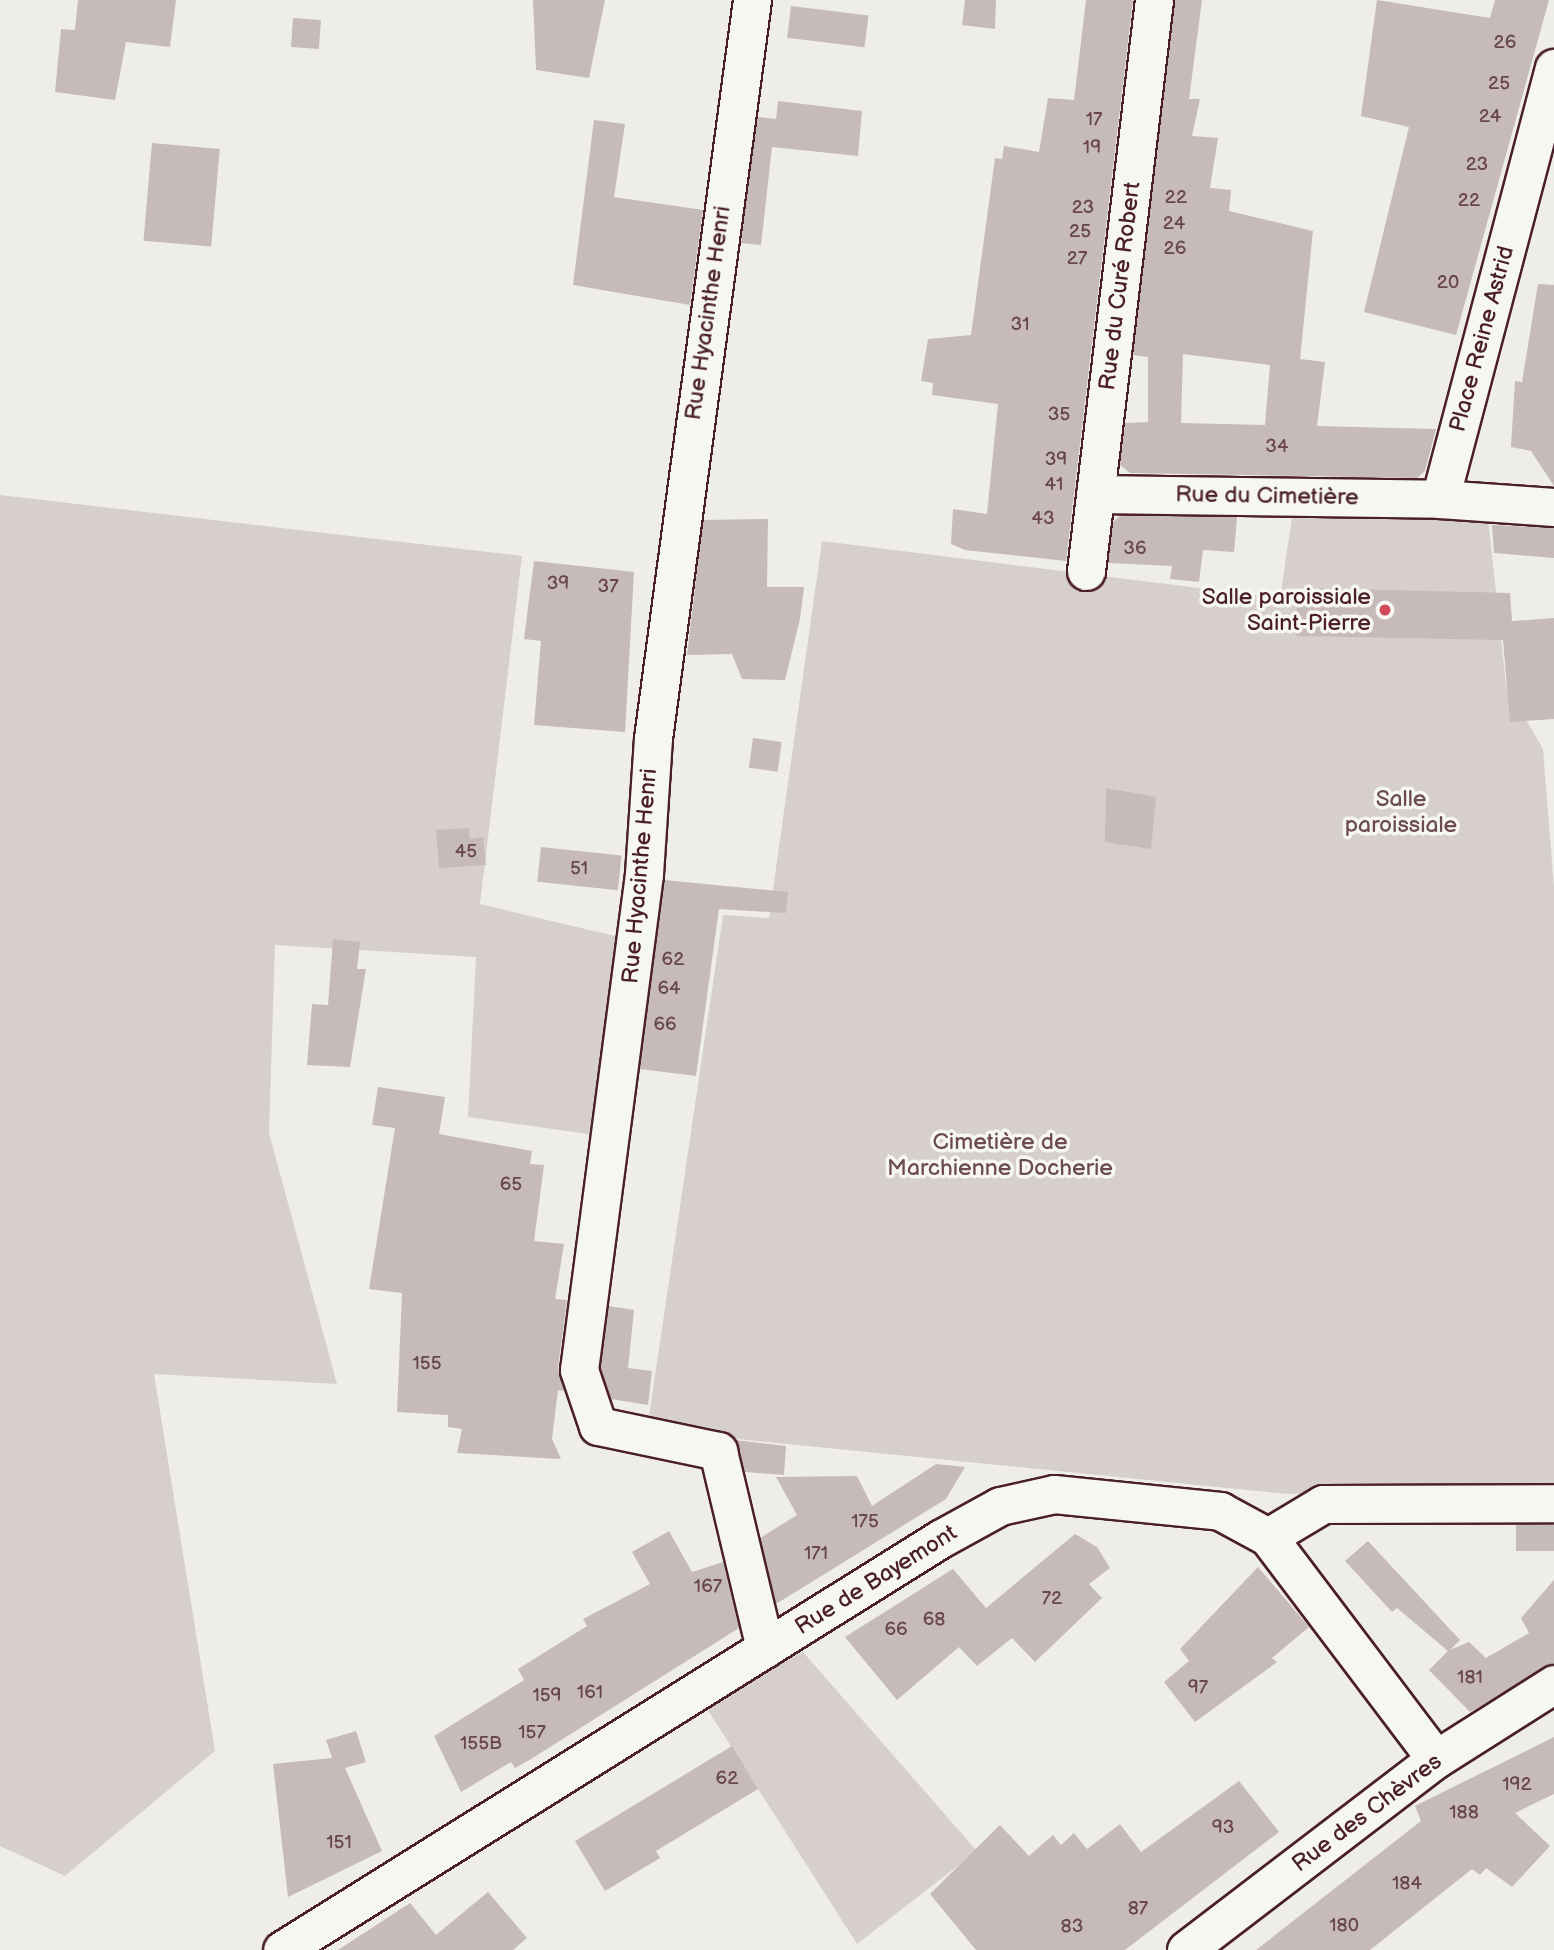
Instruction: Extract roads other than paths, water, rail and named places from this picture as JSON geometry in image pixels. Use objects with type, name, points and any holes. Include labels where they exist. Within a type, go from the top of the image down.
[{"type":"street","name":"Rue Hyacinthe Henri","points":[[752,0],[655,725],[644,874],[579,1370],[598,1426],[718,1451],[765,1648]]},
{"type":"street","name":"Rue du Curé Robert","points":[[1086,571],[1154,0]]},
{"type":"street","name":"Place Reine Astrid","points":[[1440,499],[1543,151],[1554,68]]},
{"type":"street","name":"Rue du Cimetière","points":[[1095,494],[1440,499]]},
{"type":"street","points":[[1440,499],[1554,507]]},
{"type":"street","name":"Rue de Bayemont","points":[[282,1950],[765,1648],[1000,1506],[1043,1496],[1220,1511],[1268,1537],[1436,1759]]},
{"type":"street","points":[[1268,1537],[1323,1504],[1554,1503]]},
{"type":"street","name":"Rue des Chèvres","points":[[1186,1950],[1436,1759],[1554,1684]]},
{"type":"place","name":"Salle paroissiale Saint-Pierre","points":[[1385,610]]},
{"type":"park label","name":"Salle paroissiale","points":[[1401,812]]},
{"type":"park label","name":"Cimetière de Marchienne Docherie","points":[[1000,1155]]}]
